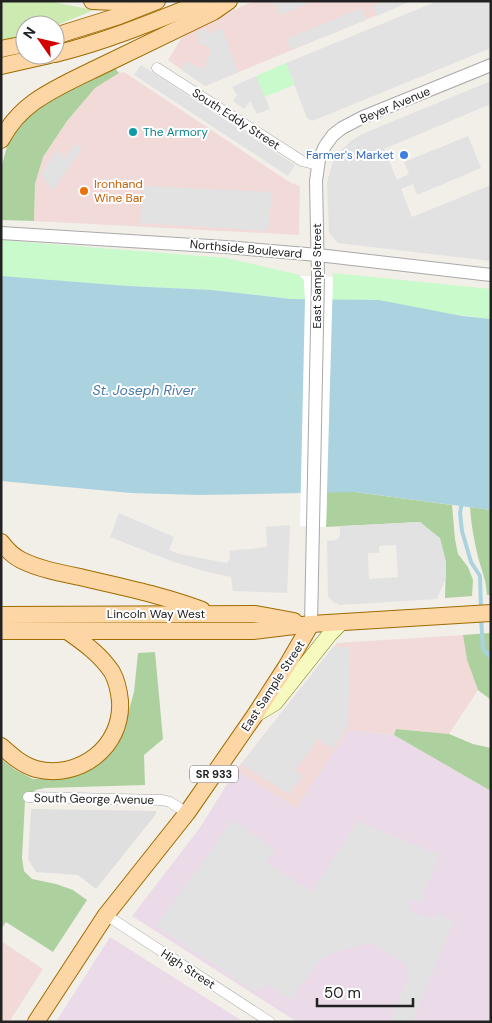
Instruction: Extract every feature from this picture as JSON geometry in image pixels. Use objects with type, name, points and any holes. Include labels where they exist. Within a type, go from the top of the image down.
[{"type":"main road","points":[[92,1],[124,1]]},
{"type":"main road","points":[[65,33],[119,16],[157,1]]},
{"type":"main road","points":[[65,51],[112,37],[205,1]]},
{"type":"main road","points":[[1,140],[18,116],[33,102],[54,89],[213,12],[229,1]]},
{"type":"main road","points":[[1,49],[15,46]]},
{"type":"main road","points":[[1,66],[15,63]]},
{"type":"main road","points":[[1,542],[18,558],[47,570],[161,597],[211,614]]},
{"type":"main road","name":"Lincoln Way West","points":[[1,631],[253,631],[310,624],[490,613]]},
{"type":"main road","name":"Lincoln Way West","points":[[1,615],[256,614],[310,624]]},
{"type":"main road","points":[[255,715],[275,703],[342,622]]},
{"type":"main road","name":"East Sample Street","points":[[36,1022],[106,915],[187,813],[255,715],[286,667],[310,624]]},
{"type":"main road","points":[[1,746],[17,760],[35,769],[61,771],[77,768],[89,762],[108,744],[119,719],[119,694],[116,682],[102,659],[92,648],[67,631]]},
{"type":"street","name":"Beyer Avenue","points":[[318,165],[318,160],[325,146],[333,135],[342,128],[363,117],[491,65]]},
{"type":"street","name":"South Eddy Street","points":[[157,68],[302,161],[318,165]]},
{"type":"street","name":"East Sample Street","points":[[310,624],[318,277],[316,181],[318,165]]},
{"type":"street","name":"Northside Boulevard","points":[[1,233],[226,247],[318,255],[491,275]]},
{"type":"street","name":"South George Avenue","points":[[28,797],[162,800],[170,802],[187,813]]},
{"type":"street","name":"High Street","points":[[106,915],[270,1022]]},
{"type":"shaded area","points":[[255,1],[411,1],[205,86],[168,60],[182,37]]},
{"type":"shaded area","points":[[274,1],[314,1],[280,15]]},
{"type":"shaded area","points":[[384,1],[411,1],[377,16],[373,6]]},
{"type":"shaded area","points":[[438,1],[491,1],[491,48],[312,121],[307,118],[286,63]]},
{"type":"shaded area","points":[[362,8],[366,20],[291,50],[286,39]]},
{"type":"shaded area","points":[[206,28],[209,34],[222,28],[238,72],[205,86],[182,70],[185,61],[204,69],[211,48],[198,43],[199,39],[196,33]]},
{"type":"shaded area","points":[[141,65],[295,165],[288,176],[134,75]]},
{"type":"shaded area","points":[[124,72],[291,183],[300,186],[299,235],[34,221],[35,184],[43,157],[67,121],[95,88],[119,73]]},
{"type":"shaded area","points":[[256,76],[270,109],[257,114],[250,101],[244,109],[233,101],[237,95],[232,87]]},
{"type":"shaded area","points":[[491,81],[491,104],[384,149],[397,180],[409,174],[404,162],[468,136],[481,168],[417,195],[413,184],[401,189],[412,217],[491,185],[491,261],[338,243],[329,233],[327,182],[333,162],[340,151],[362,134]]},
{"type":"shaded area","points":[[75,144],[82,148],[53,191],[41,174],[57,150],[65,158]]},
{"type":"shaded area","points":[[144,186],[272,192],[268,231],[140,223]]},
{"type":"shaded area","points":[[119,513],[174,537],[169,550],[179,554],[227,563],[230,559],[229,551],[267,547],[266,527],[290,525],[287,593],[233,591],[231,577],[171,561],[110,537]]},
{"type":"shaded area","points":[[420,522],[440,538],[446,561],[446,577],[437,599],[340,605],[333,602],[328,596],[327,541],[337,540],[340,535],[340,526]],"holes":[[[396,545],[398,577],[369,579],[368,553],[379,553],[379,546]]]},
{"type":"shaded area","points":[[463,635],[467,660],[478,690],[449,734],[396,729],[394,735],[349,730],[296,808],[236,770],[337,643]]},
{"type":"shaded area","points":[[333,647],[350,647],[348,726],[332,749],[318,739],[295,770],[303,776],[289,794],[241,764]]},
{"type":"shaded area","points":[[349,730],[394,735],[491,791],[491,1022],[297,1022],[132,916],[199,829],[236,770],[296,808]]},
{"type":"shaded area","points":[[31,809],[156,811],[156,814],[96,889],[78,875],[36,872],[28,859]]},
{"type":"shaded area","points":[[233,820],[275,850],[266,863],[312,892],[357,821],[439,855],[420,903],[413,900],[410,902],[410,911],[414,914],[435,918],[437,914],[454,920],[412,1022],[390,1022],[407,980],[406,964],[371,943],[365,943],[325,956],[314,967],[291,1000],[267,984],[254,991],[156,926]]},
{"type":"shaded area","points":[[110,937],[244,1022],[56,1022]]},
{"type":"shaded area","points":[[1,941],[43,969],[9,1022],[1,1022]]},
{"type":"green space","points":[[1,1],[52,1],[94,10],[65,22],[65,15],[15,15],[15,38],[1,42]]},
{"type":"green space","points":[[286,63],[294,85],[265,97],[256,76]]},
{"type":"green space","points":[[114,67],[119,73],[95,88],[67,121],[43,157],[35,184],[34,221],[1,220],[1,169],[13,131],[42,104]]},
{"type":"green space","points":[[1,240],[226,258],[300,276],[304,280],[305,299],[212,290],[3,277],[1,276]]},
{"type":"green space","points":[[333,273],[491,289],[491,319],[332,299]]},
{"type":"green space","points":[[327,492],[355,492],[452,505],[458,554],[468,567],[473,580],[472,596],[445,598],[446,561],[420,522],[326,527]]},
{"type":"green space","points":[[470,507],[491,510],[491,595],[487,595],[474,538]]},
{"type":"green space","points":[[491,633],[491,700],[478,690],[467,660],[463,635]]},
{"type":"green space","points":[[155,652],[163,739],[144,755],[145,785],[45,788],[36,790],[26,796],[22,858],[24,871],[32,879],[73,890],[87,900],[53,952],[6,922],[1,929],[1,759],[14,769],[33,779],[57,779],[70,776],[126,721],[134,692],[138,653]]},
{"type":"green space","points":[[396,729],[449,734],[473,744],[491,748],[491,791],[394,735]]},
{"type":"water","name":"St. Joseph River","points":[[1,276],[128,286],[212,290],[291,299],[379,300],[462,316],[491,319],[491,510],[355,492],[199,495],[131,493],[1,481]]},
{"type":"pier","points":[[300,276],[333,277],[326,527],[300,526],[305,299],[304,280]]},
{"type":"waterway","points":[[462,502],[460,513],[462,531],[471,562],[480,576],[481,608]]},
{"type":"waterway","points":[[481,618],[483,649],[491,658]]},
{"type":"place","name":"The Armory","points":[[133,132]]},
{"type":"place","name":"Farmer's Market","points":[[404,155]]},
{"type":"place","name":"Ironhand Wine Bar","points":[[84,191]]}]
